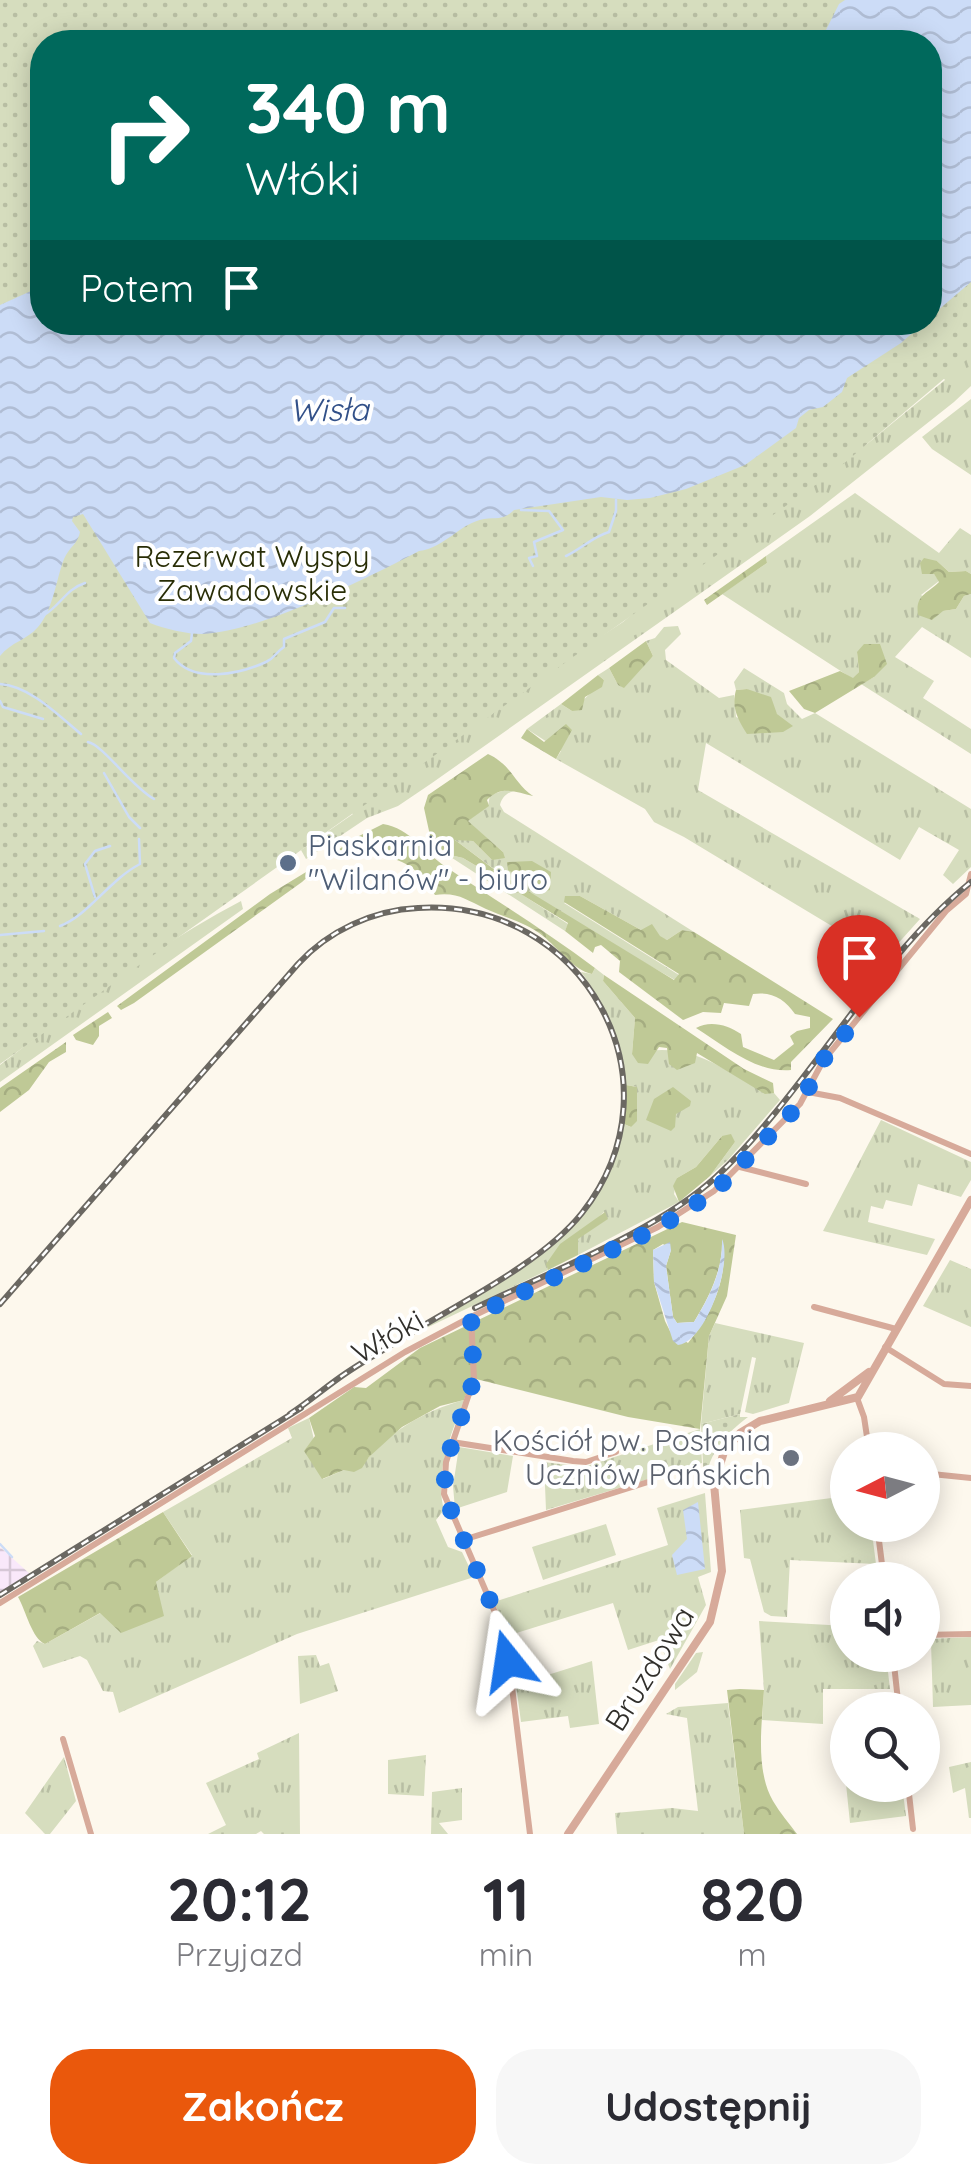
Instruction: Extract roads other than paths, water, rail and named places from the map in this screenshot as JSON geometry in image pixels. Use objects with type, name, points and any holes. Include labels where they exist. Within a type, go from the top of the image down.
[{"type":"street","name":"Włóki","points":[[0,1603],[368,1373],[471,1317],[658,1228],[707,1197],[808,1092],[823,1060],[943,914],[966,894],[971,874]]},
{"type":"street","points":[[808,1092],[840,1098],[971,1154]]},
{"type":"street","points":[[740,1166],[806,1184]]},
{"type":"street","name":"Bruzdowa","points":[[568,1834],[710,1622],[722,1570],[714,1484],[724,1452],[740,1433],[760,1421],[854,1393],[871,1371],[971,1200]]},
{"type":"street","points":[[814,1307],[896,1329]]},
{"type":"street","points":[[471,1317],[474,1379],[452,1442],[444,1494],[506,1638],[530,1834]]},
{"type":"street","points":[[885,1347],[944,1384],[971,1386]]},
{"type":"street","points":[[854,1393],[867,1432]]},
{"type":"street","points":[[452,1442],[573,1462],[616,1452]]},
{"type":"street","points":[[940,1475],[971,1478]]},
{"type":"street","points":[[462,1540],[648,1482]]},
{"type":"street","points":[[940,1635],[971,1634]]},
{"type":"street","points":[[63,1739],[91,1834]]},
{"type":"street","points":[[910,1802],[913,1829]]},
{"type":"water","points":[[845,0],[971,0],[971,282],[942,307],[942,30],[826,30]]},
{"type":"water","name":"Wisła","points":[[30,291],[30,335],[910,335],[847,378],[842,392],[823,407],[809,410],[799,418],[796,428],[745,465],[686,489],[650,498],[601,497],[514,510],[503,517],[475,521],[437,545],[313,602],[226,631],[190,633],[150,623],[83,514],[73,517],[79,536],[64,559],[43,620],[0,656],[0,305]]},
{"type":"water","points":[[722,1239],[724,1265],[715,1300],[698,1331],[678,1345],[673,1341],[654,1282],[653,1250],[670,1242],[666,1266],[673,1317],[677,1323],[694,1322],[714,1282]]},
{"type":"water","points":[[698,1502],[705,1569],[677,1575],[672,1555],[687,1539],[683,1510]]},
{"type":"waterway","points":[[566,556],[609,532],[616,500]]},
{"type":"waterway","points":[[521,510],[549,511],[563,530],[534,542],[537,556],[529,558],[533,566]]},
{"type":"waterway","points":[[44,615],[85,583]]},
{"type":"waterway","points":[[192,633],[191,641],[174,658],[193,671],[231,673],[269,660],[284,647],[284,639],[325,622],[334,608],[345,608]]},
{"type":"waterway","points":[[0,684],[33,696],[81,734]]},
{"type":"waterway","points":[[0,701],[3,707],[43,719]]},
{"type":"waterway","points":[[88,742],[154,799]]},
{"type":"waterway","points":[[104,773],[129,817],[140,828]]},
{"type":"waterway","points":[[60,926],[140,864],[139,839]]},
{"type":"waterway","points":[[95,897],[85,864],[95,851],[110,846]]},
{"type":"waterway","points":[[0,935],[44,931]]},
{"type":"waterway","points":[[0,1544],[12,1557]]},
{"type":"railway","points":[[475,1308],[633,1233],[716,1177],[781,1106],[903,949],[971,882]]},
{"type":"railway","points":[[0,1304],[298,964],[337,932],[384,913],[418,908],[477,913],[528,933],[570,965],[601,1007],[619,1056],[623,1108],[612,1162],[582,1213],[546,1248],[501,1280],[356,1366],[290,1414]]},
{"type":"railway","points":[[0,1595],[301,1408]]},
{"type":"place","name":"Piaskarnia \"Wilanów\" - biuro","points":[[288,863]]},
{"type":"place","name":"Kościół pw. Posłania Uczniów Pańskich","points":[[791,1458]]},
{"type":"park label","name":"Rezerwat Wyspy Zawadowskie","points":[[252,574]]}]
